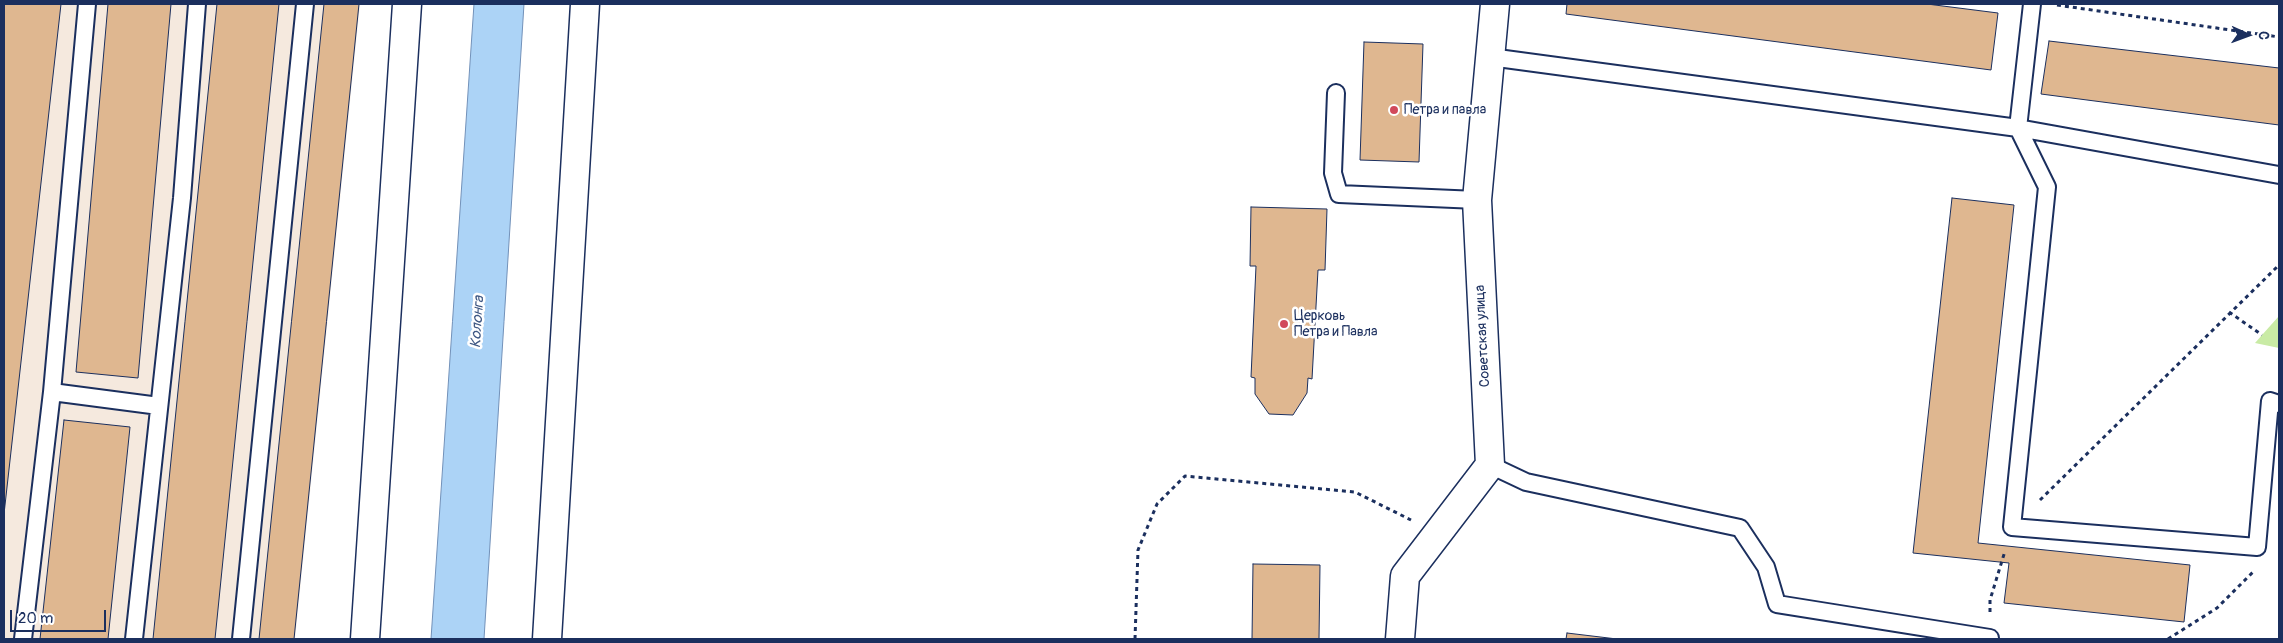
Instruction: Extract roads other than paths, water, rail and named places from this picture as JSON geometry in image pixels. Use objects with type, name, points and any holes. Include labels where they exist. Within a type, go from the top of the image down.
[{"type":"street","points":[[365,639],[408,4]]},
{"type":"street","points":[[547,639],[585,4]]},
{"type":"street","name":"Советская улица","points":[[1490,465],[1477,200],[1495,4]]},
{"type":"street","points":[[1400,639],[1405,576],[1490,465]]},
{"type":"lane","points":[[23,639],[52,392],[87,4]]},
{"type":"lane","points":[[134,639],[182,198],[197,4]]},
{"type":"lane","points":[[241,639],[305,4]]},
{"type":"lane","points":[[2032,4],[2018,128],[2047,187],[2012,527],[2257,547],[2270,401],[2279,404]]},
{"type":"lane","points":[[1490,57],[2018,128],[2279,175]]},
{"type":"lane","points":[[1336,93],[1333,173],[1339,194],[1477,200]]},
{"type":"lane","points":[[52,392],[159,406]]},
{"type":"lane","points":[[1490,465],[1526,482],[1740,528],[1766,567],[1776,604],[1990,638]]},
{"type":"water","name":"Колонга","points":[[474,4],[524,4],[484,639],[431,639]]},
{"type":"place","name":"Петра и павла","points":[[1394,110]]},
{"type":"place","name":"Церковь Петра и Павла","points":[[1284,324]]}]
